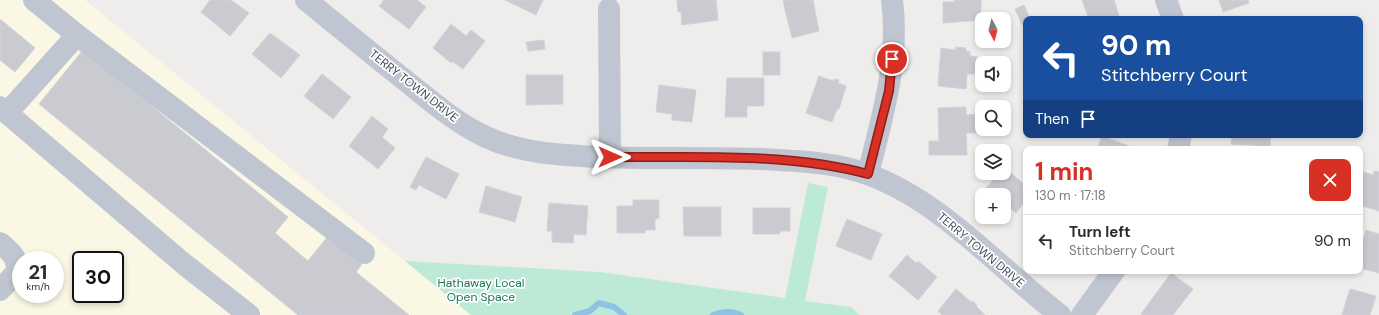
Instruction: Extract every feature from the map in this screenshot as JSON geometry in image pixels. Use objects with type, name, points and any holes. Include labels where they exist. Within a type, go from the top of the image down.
[{"type":"street","points":[[34,0],[77,35],[364,253]]},
{"type":"street","name":"TERRY TOWN DRIVE","points":[[306,0],[452,118],[486,137],[521,149],[557,155],[727,158],[792,161],[827,165],[868,174],[907,193],[950,222],[1060,315]]},
{"type":"street","points":[[868,174],[889,91],[894,43],[892,0]]},
{"type":"street","points":[[1166,0],[1171,16]]},
{"type":"street","points":[[609,9],[610,157]]},
{"type":"street","points":[[77,35],[3,110],[184,264],[249,315]]},
{"type":"street","points":[[0,243],[14,255],[18,272],[0,290]]},
{"type":"street","points":[[1082,315],[1112,274]]},
{"type":"shaded area","points":[[0,0],[85,0],[471,315],[0,315]]},
{"type":"green space","name":"Hathaway Local Open Space","points":[[808,183],[828,187],[805,301],[851,307],[860,315],[471,315],[405,261],[600,272],[785,298]]},
{"type":"building","points":[[210,0],[231,0],[249,13],[230,36],[201,12]]},
{"type":"building","points":[[384,0],[417,0],[426,7],[409,29],[379,6]]},
{"type":"building","points":[[505,0],[543,0],[536,15]]},
{"type":"building","points":[[677,0],[716,0],[718,20],[682,25],[681,12],[678,12]]},
{"type":"building","points":[[813,0],[819,31],[792,38],[783,1]]},
{"type":"building","points":[[954,0],[981,0],[981,12],[975,12],[975,20],[943,23],[943,2],[954,2]]},
{"type":"building","points":[[1082,0],[1114,0],[1119,16],[1088,16]]},
{"type":"building","points":[[1219,0],[1248,0],[1249,3],[1223,12]]},
{"type":"building","points":[[1024,5],[1029,16],[1023,16],[1022,25],[1015,9]]},
{"type":"building","points":[[0,19],[35,48],[15,72],[0,60]]},
{"type":"building","points":[[451,24],[466,36],[471,30],[485,41],[463,69],[452,61],[451,63],[433,48]]},
{"type":"building","points":[[270,33],[300,55],[281,78],[252,54]]},
{"type":"building","points":[[544,40],[545,49],[528,51],[526,42]]},
{"type":"building","points":[[956,47],[966,48],[966,51],[970,52],[970,56],[975,57],[975,74],[967,74],[966,89],[938,86],[941,48],[955,50]]},
{"type":"building","points":[[83,50],[288,217],[275,233],[308,261],[328,236],[362,264],[356,272],[409,315],[298,315],[39,104]]},
{"type":"building","points":[[763,52],[780,52],[780,75],[763,75]]},
{"type":"building","points":[[322,74],[351,97],[333,119],[304,96]]},
{"type":"building","points":[[526,75],[563,75],[563,104],[526,105]]},
{"type":"building","points":[[819,76],[833,81],[834,79],[839,80],[838,83],[846,86],[839,109],[837,109],[832,122],[806,113]]},
{"type":"building","points":[[727,78],[764,78],[764,106],[747,106],[747,117],[725,117]]},
{"type":"building","points":[[659,85],[696,90],[692,122],[672,120],[672,114],[656,112]]},
{"type":"building","points":[[966,107],[966,115],[975,114],[975,133],[966,133],[967,155],[929,155],[929,141],[939,141],[938,108]]},
{"type":"building","points":[[372,116],[388,129],[382,137],[395,148],[378,169],[349,146]]},
{"type":"building","points":[[1101,138],[1107,138],[1129,146],[1098,146]]},
{"type":"building","points":[[1232,138],[1271,138],[1270,146],[1231,144]]},
{"type":"building","points":[[426,157],[459,174],[446,199],[419,185],[416,190],[410,187]]},
{"type":"building","points":[[1374,171],[1379,172],[1379,211],[1363,206],[1363,172],[1373,175]]},
{"type":"building","points":[[1011,173],[1023,183],[1023,204],[1016,213],[1011,209],[1011,188],[986,188],[993,180],[1011,180]]},
{"type":"building","points":[[486,186],[522,197],[515,222],[479,212]]},
{"type":"building","points":[[633,200],[659,200],[659,218],[655,219],[655,230],[645,230],[645,233],[617,233],[617,206],[633,206]]},
{"type":"building","points":[[549,203],[588,206],[586,235],[574,234],[573,243],[552,242],[552,231],[547,231]]},
{"type":"building","points":[[683,207],[721,207],[721,236],[684,236]]},
{"type":"building","points":[[753,208],[790,208],[790,231],[780,231],[780,234],[753,234]]},
{"type":"building","points":[[847,219],[882,234],[871,260],[836,246]]},
{"type":"building","points":[[1366,230],[1379,234],[1379,273],[1363,269],[1363,241]]},
{"type":"building","points":[[907,255],[916,263],[918,261],[937,277],[918,300],[889,276]]},
{"type":"building","points":[[1170,274],[1193,289],[1173,315],[1141,314]]},
{"type":"building","points":[[956,289],[971,302],[973,301],[985,315],[942,315],[938,311]]},
{"type":"building","points":[[1350,289],[1376,296],[1370,315],[1342,315]]},
{"type":"waterway","points":[[575,315],[590,311],[599,303],[614,307],[624,315]]},
{"type":"waterway","points":[[713,315],[727,312],[741,315]]},
{"type":"route","points":[[610,157],[727,158],[792,161],[827,165],[868,174],[889,91],[892,59]]}]
